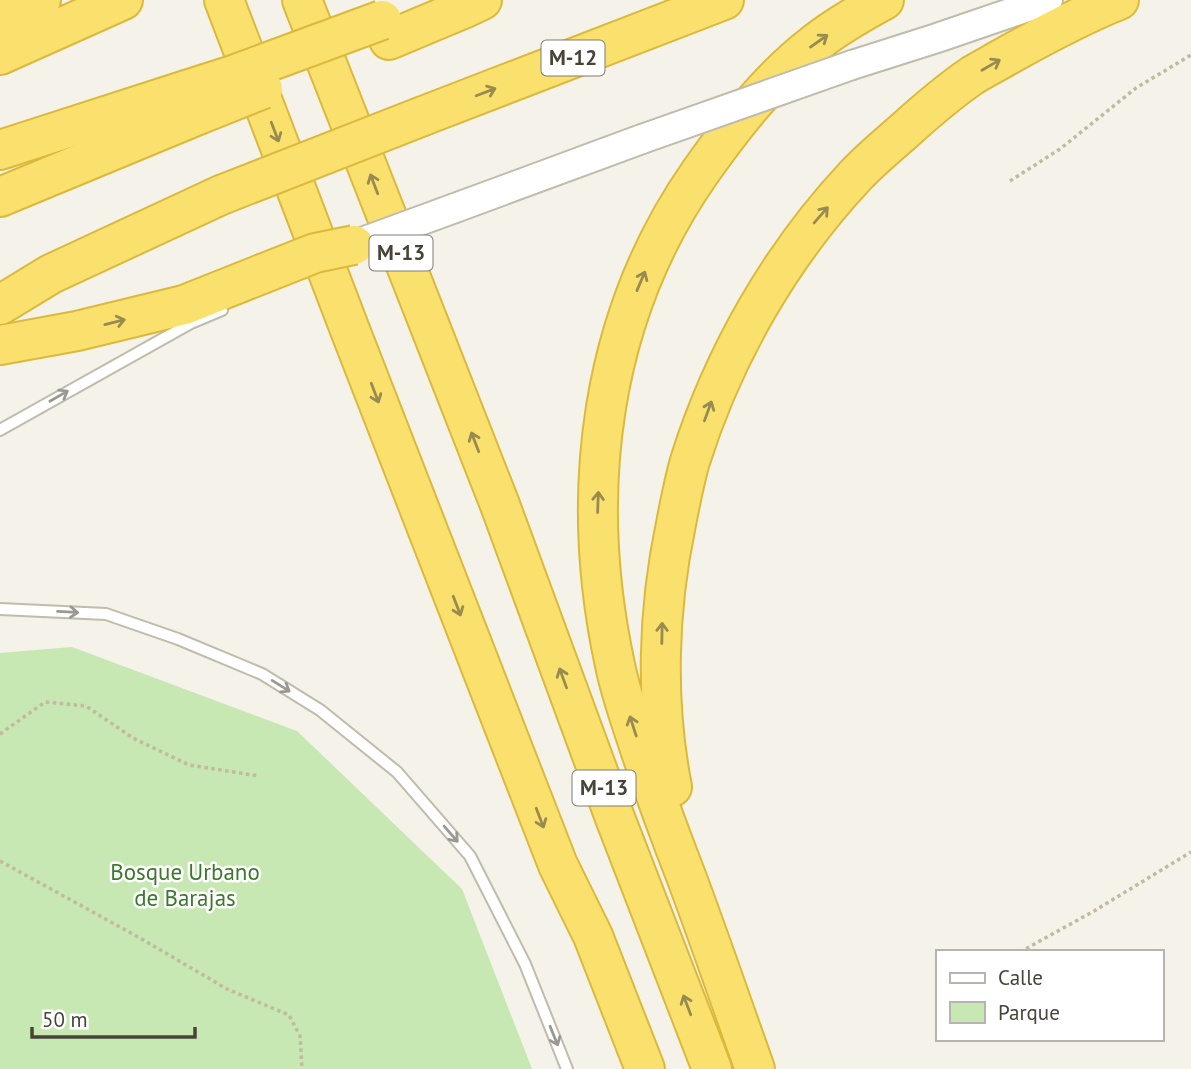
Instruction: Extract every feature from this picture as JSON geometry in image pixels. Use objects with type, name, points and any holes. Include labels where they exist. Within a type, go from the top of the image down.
[{"type":"highway","points":[[0,17],[52,13],[123,0]]},
{"type":"highway","points":[[224,0],[558,865],[593,936],[645,1069]]},
{"type":"highway","name":"M-13","points":[[302,0],[495,492],[610,805],[712,1069]]},
{"type":"highway","points":[[385,30],[436,0]]},
{"type":"highway","points":[[0,197],[192,103],[385,30],[463,9],[482,0]]},
{"type":"highway","name":"M-12","points":[[0,305],[51,274],[221,195],[724,0]]},
{"type":"highway","points":[[755,1069],[672,841],[615,668],[604,605],[597,512],[599,461],[614,364],[629,310],[667,225],[721,143],[770,85],[813,45],[884,0]]},
{"type":"highway","points":[[705,929],[679,827],[664,750],[661,671],[662,623],[670,555],[689,464],[710,404],[763,297],[814,224],[857,174],[931,107],[974,75],[1051,31],[1119,0]]},
{"type":"highway","points":[[0,45],[52,13]]},
{"type":"highway","points":[[0,55],[52,13]]},
{"type":"highway","points":[[0,150],[192,103]]},
{"type":"highway","points":[[0,345],[77,331],[184,304],[315,254],[354,245]]},
{"type":"highway","points":[[558,865],[576,941],[625,1069]]},
{"type":"street","points":[[354,245],[642,139],[1048,0]]},
{"type":"lane","points":[[0,430],[191,323],[230,307]]},
{"type":"lane","points":[[0,609],[106,614],[190,644],[262,674],[320,710],[397,772],[470,856],[525,964],[567,1069]]},
{"type":"path","points":[[1010,181],[1060,149],[1136,88],[1191,55]]},
{"type":"path","points":[[0,734],[45,702],[86,706],[133,738],[189,765],[259,776]]},
{"type":"path","points":[[1024,950],[1191,852]]},
{"type":"path","points":[[0,861],[227,989],[289,1015],[300,1036],[302,1069]]},
{"type":"green space","name":"Bosque Urbano de Barajas","points":[[72,647],[297,731],[462,889],[532,1069],[0,1069],[0,653]]}]
